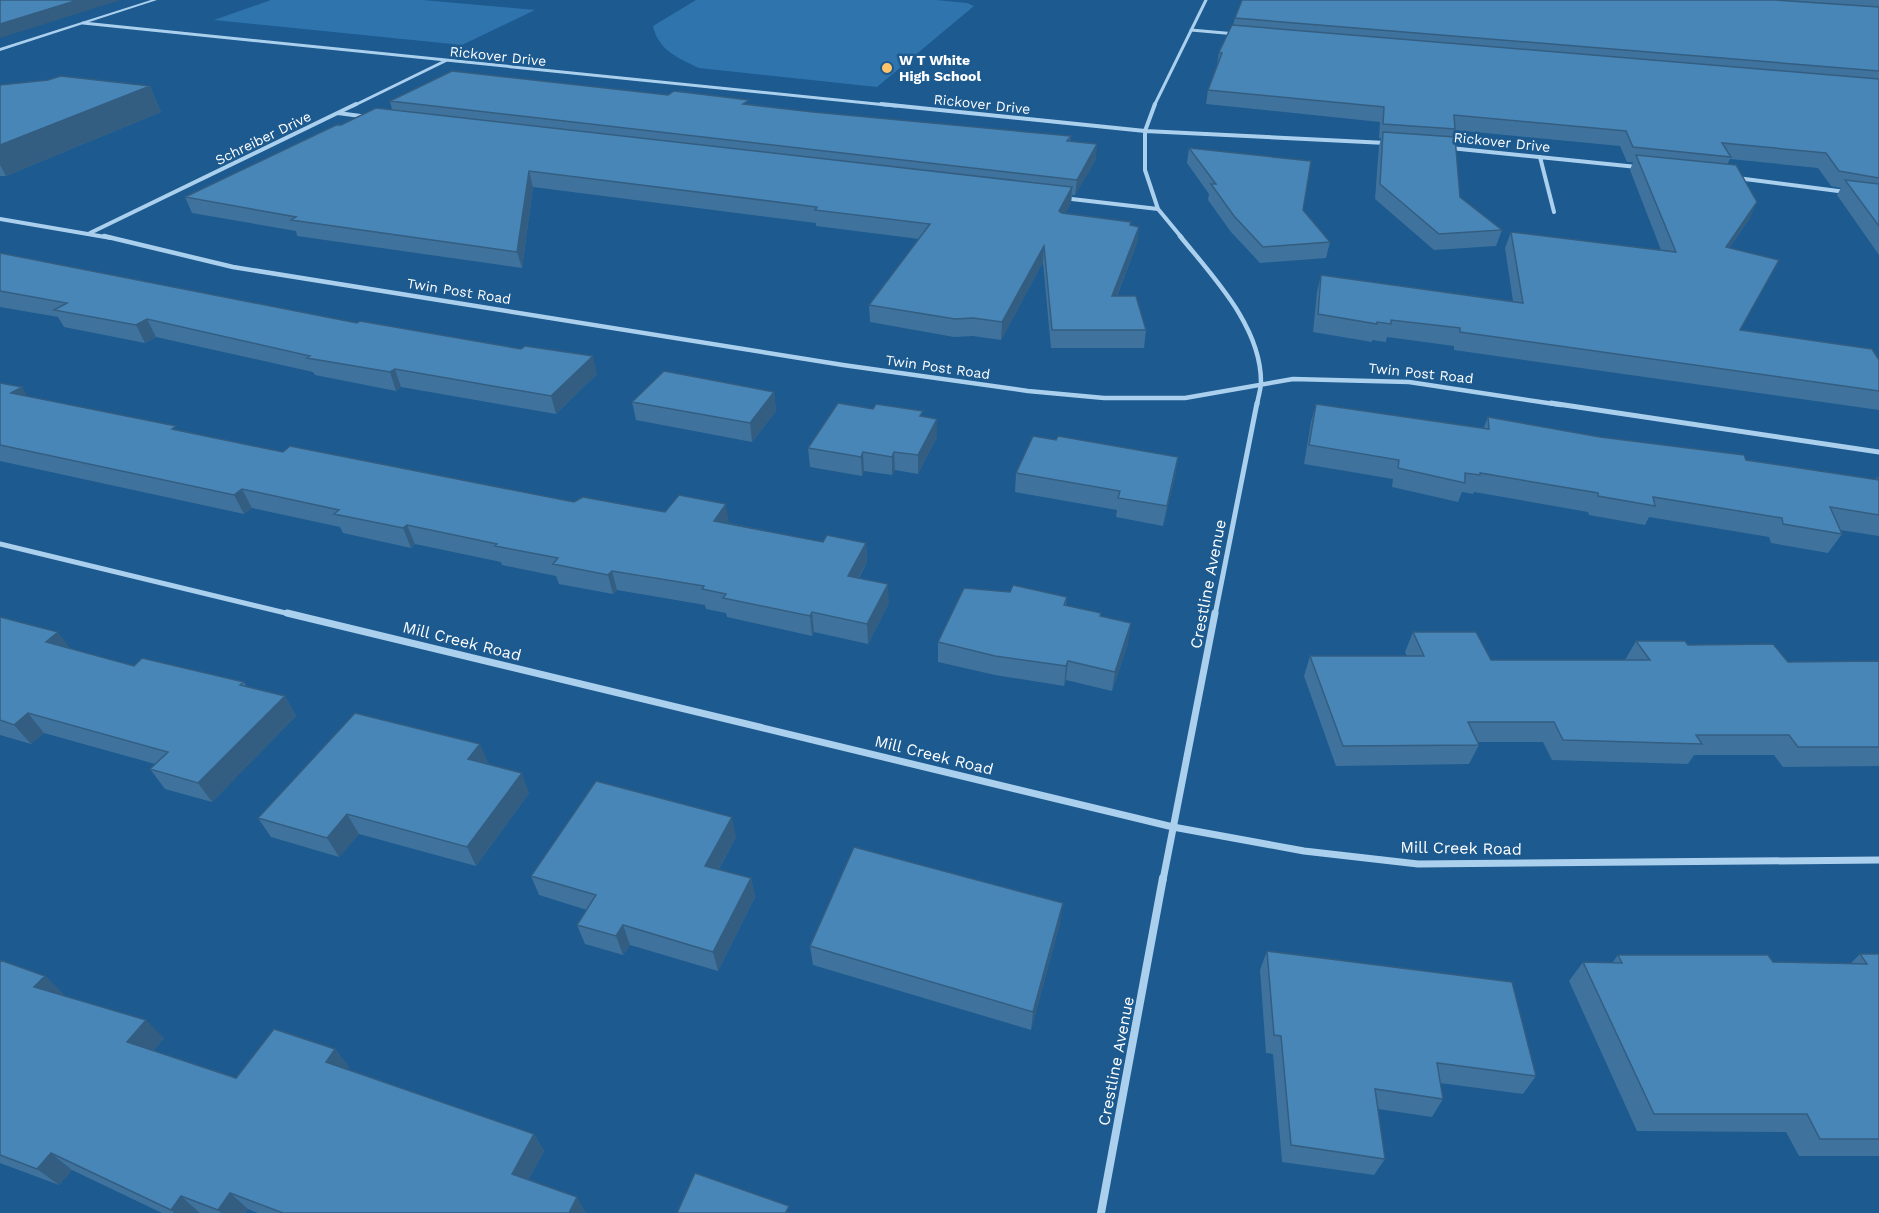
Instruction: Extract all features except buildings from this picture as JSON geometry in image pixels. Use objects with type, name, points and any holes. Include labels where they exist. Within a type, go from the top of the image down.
[{"type":"street","points":[[0,50],[155,0]]},
{"type":"street","name":"Crestline Avenue","points":[[1101,1213],[1173,827],[1261,382],[1254,342],[1220,285],[1158,208],[1145,170],[1145,131],[1165,77],[1206,0]]},
{"type":"street","name":"Rickover Drive","points":[[83,23],[1145,131],[1395,143]]},
{"type":"street","points":[[1191,30],[1238,34]]},
{"type":"street","name":"Schreiber Drive","points":[[90,233],[446,61]]},
{"type":"street","points":[[338,113],[373,117]]},
{"type":"street","name":"Rickover Drive","points":[[1439,147],[1648,168]]},
{"type":"street","points":[[1540,157],[1554,212]]},
{"type":"street","points":[[1731,177],[1847,192]]},
{"type":"street","points":[[1063,198],[1158,208]]},
{"type":"street","name":"Twin Post Road","points":[[0,219],[90,233],[234,267],[831,363],[1028,392],[1104,398],[1185,398],[1261,382],[1293,379],[1409,382],[1879,452]]},
{"type":"street","name":"Mill Creek Road","points":[[0,544],[1173,827],[1304,851],[1418,864],[1879,860]]},
{"type":"shaded area","points":[[271,0],[423,0],[535,10],[462,45],[214,20]]},
{"type":"shaded area","points":[[696,0],[936,0],[967,3],[974,6],[877,87],[699,68],[677,57],[664,47],[653,26]]},
{"type":"place","name":"W T White High School","points":[[887,68]]}]
